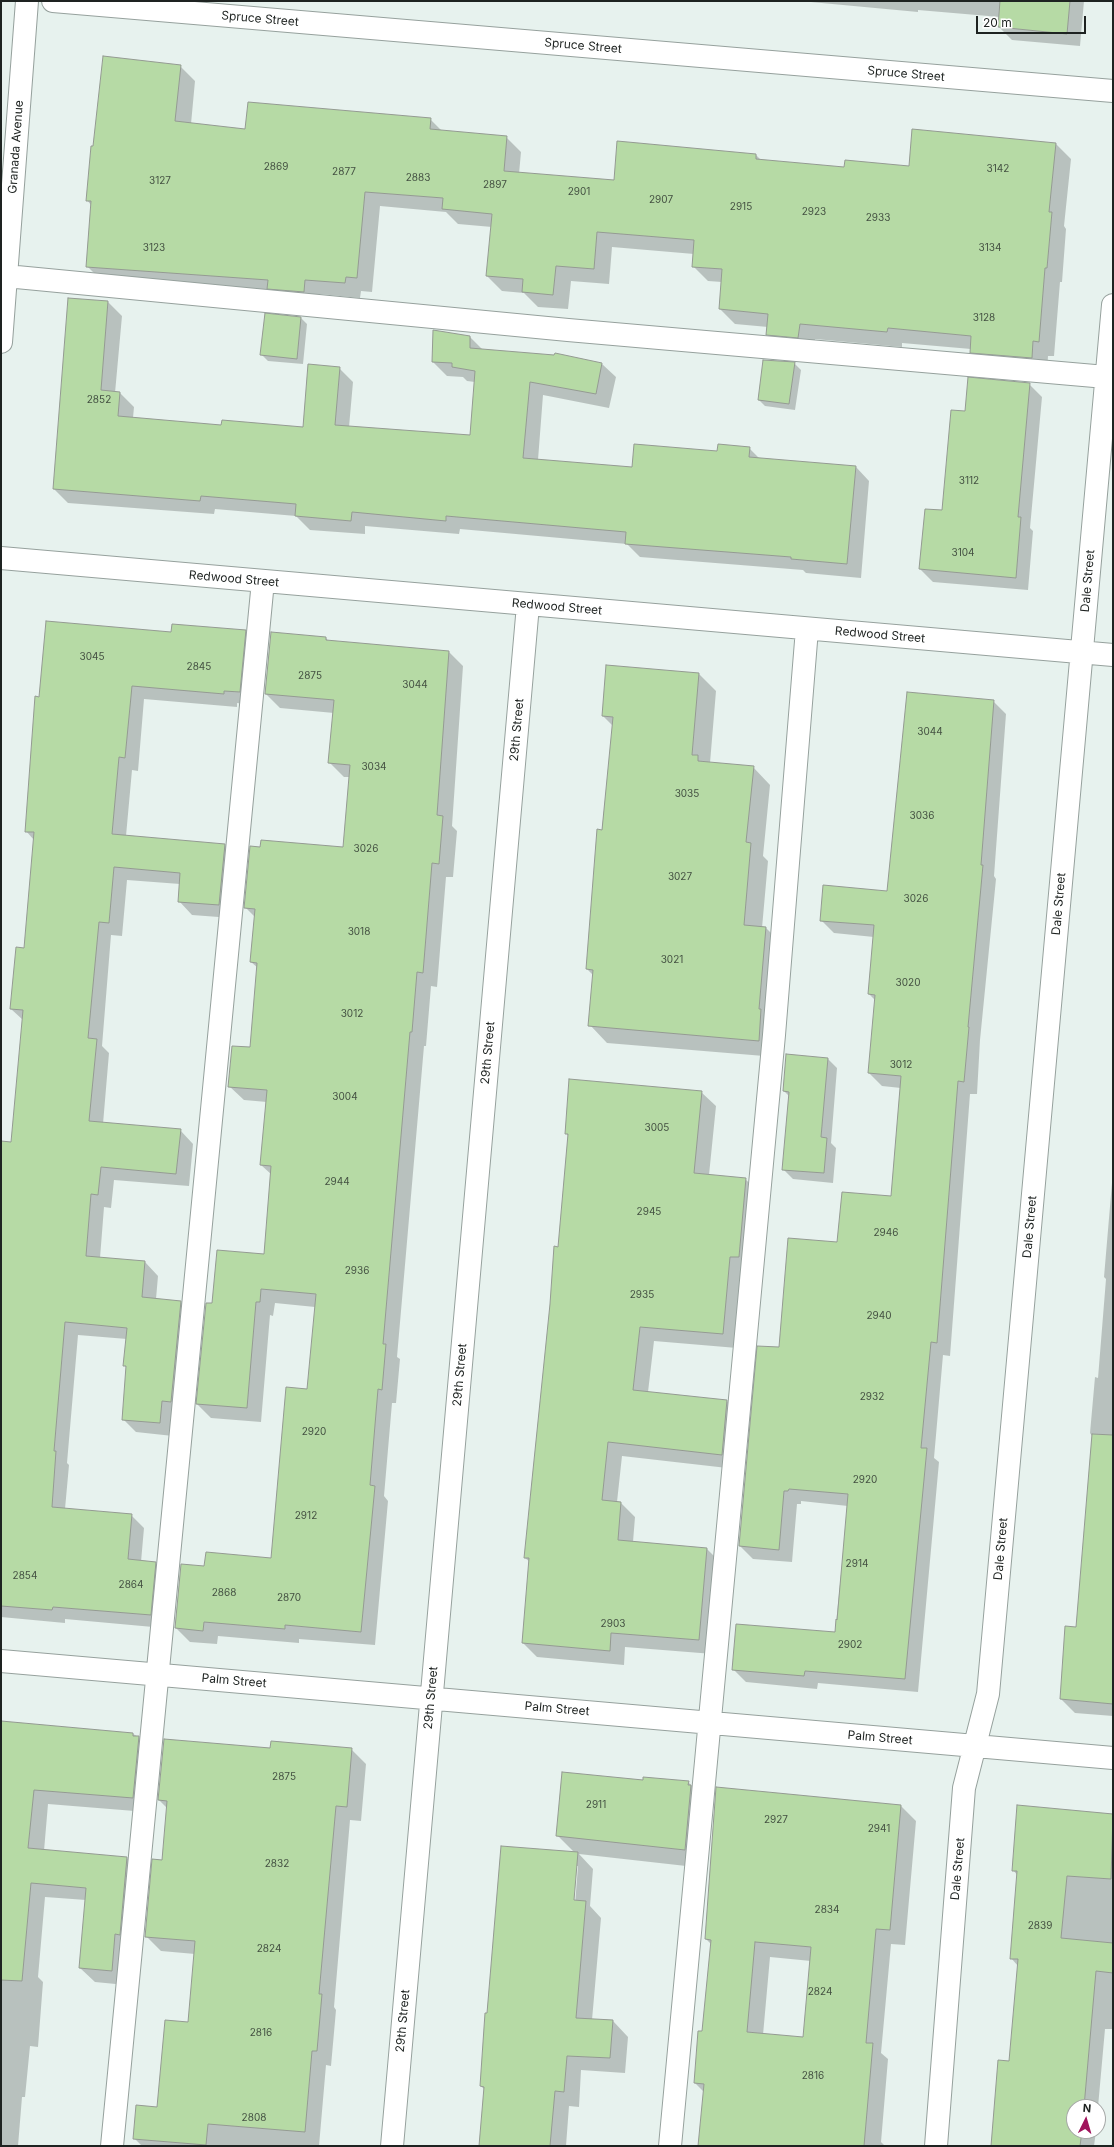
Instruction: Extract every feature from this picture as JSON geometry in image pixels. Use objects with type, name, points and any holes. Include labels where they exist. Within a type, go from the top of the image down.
[{"type":"street","name":"Granada Avenue","points":[[1,342],[27,1]]},
{"type":"street","name":"Spruce Street","points":[[53,1],[1113,91]]},
{"type":"street","points":[[6,276],[568,330],[1106,377]]},
{"type":"street","name":"Dale Street","points":[[936,2146],[964,1788],[988,1694],[1113,305]]},
{"type":"street","name":"Redwood Street","points":[[1,558],[1113,655]]},
{"type":"street","points":[[112,2146],[159,1675],[263,581]]},
{"type":"street","name":"29th Street","points":[[392,2146],[528,605]]},
{"type":"street","points":[[670,2146],[772,1051],[807,629]]},
{"type":"street","name":"Palm Street","points":[[1,1661],[1113,1758]]},
{"type":"building","points":[[1000,1],[1070,1],[1067,34],[998,27]]},
{"type":"building","points":[[103,56],[181,65],[175,121],[245,129],[248,102],[431,118],[430,129],[507,136],[504,171],[614,180],[617,141],[756,154],[756,159],[844,167],[845,160],[909,166],[912,129],[1056,143],[1049,212],[1052,212],[1047,268],[1045,268],[1039,342],[1033,341],[1032,358],[970,353],[971,336],[888,328],[887,332],[800,324],[798,338],[766,335],[768,314],[719,309],[722,269],[692,267],[694,240],[597,232],[594,269],[556,266],[553,295],[522,292],[523,279],[486,276],[492,214],[442,209],[443,198],[365,192],[357,278],[346,277],[345,283],[305,280],[304,292],[267,289],[268,280],[86,267],[91,201],[86,201],[91,146],[93,146]]},
{"type":"building","points":[[68,298],[108,301],[101,390],[120,392],[118,416],[221,425],[222,420],[303,427],[308,364],[340,367],[335,425],[470,435],[475,371],[452,367],[452,363],[432,362],[433,330],[470,336],[470,348],[554,355],[555,353],[602,363],[596,394],[530,382],[523,458],[632,467],[634,444],[717,451],[718,444],[750,447],[749,457],[856,466],[847,564],[791,559],[791,557],[625,544],[626,532],[446,516],[446,521],[352,512],[351,521],[295,516],[296,504],[201,496],[200,501],[53,489]]},
{"type":"building","points":[[265,313],[301,317],[297,359],[260,355]]},
{"type":"building","points":[[763,360],[795,362],[789,404],[758,400]]},
{"type":"building","points":[[968,377],[1030,383],[1018,517],[1021,517],[1016,578],[919,569],[925,509],[942,510],[951,410],[965,411]]},
{"type":"building","points":[[46,621],[171,632],[172,624],[246,630],[240,692],[224,691],[224,694],[132,686],[125,758],[119,757],[112,834],[225,844],[219,905],[178,902],[180,873],[114,867],[109,923],[99,922],[88,1038],[97,1039],[89,1121],[181,1129],[176,1174],[101,1167],[98,1195],[91,1194],[86,1256],[145,1261],[142,1297],[181,1301],[171,1402],[162,1401],[160,1423],[122,1420],[126,1366],[123,1366],[127,1328],[65,1322],[54,1451],[56,1451],[52,1507],[132,1514],[128,1559],[156,1562],[151,1615],[53,1607],[52,1610],[1,1606],[1,1141],[11,1142],[23,1010],[10,1009],[16,947],[24,948],[34,832],[25,832],[35,696],[39,697]]},
{"type":"building","points":[[271,632],[326,637],[326,640],[449,651],[437,815],[443,816],[439,864],[432,863],[423,973],[417,972],[412,1032],[410,1032],[383,1344],[386,1344],[382,1390],[378,1389],[370,1485],[375,1486],[361,1632],[285,1625],[285,1629],[204,1622],[203,1631],[175,1628],[181,1564],[204,1566],[206,1552],[271,1558],[286,1387],[307,1389],[316,1294],[261,1289],[260,1302],[256,1302],[247,1408],[196,1404],[206,1303],[212,1303],[217,1250],[264,1254],[271,1166],[260,1165],[267,1090],[228,1087],[232,1046],[250,1047],[257,963],[250,962],[255,909],[244,908],[250,846],[260,847],[261,840],[343,847],[350,765],[328,763],[334,700],[265,694]]},
{"type":"building","points":[[606,665],[699,673],[692,755],[698,755],[698,761],[754,766],[746,842],[751,843],[744,925],[766,927],[759,1009],[761,1009],[759,1041],[588,1026],[593,970],[586,969],[597,829],[602,830],[613,717],[602,716]]},
{"type":"building","points":[[907,692],[994,700],[981,865],[983,865],[964,1082],[958,1081],[937,1343],[931,1342],[921,1448],[927,1448],[905,1679],[805,1671],[804,1676],[732,1670],[736,1624],[835,1632],[848,1494],[789,1489],[788,1491],[784,1491],[779,1550],[739,1546],[757,1346],[779,1347],[788,1238],[837,1242],[842,1192],[891,1196],[901,1076],[868,1073],[875,995],[868,994],[874,925],[820,921],[823,885],[887,891]]},
{"type":"building","points":[[786,1054],[828,1058],[821,1137],[827,1138],[824,1173],[782,1170],[789,1092],[783,1091]]},
{"type":"building","points":[[569,1079],[702,1091],[694,1173],[746,1178],[739,1257],[730,1257],[723,1334],[640,1327],[633,1390],[727,1400],[722,1455],[608,1442],[602,1500],[621,1502],[618,1540],[707,1548],[699,1640],[611,1633],[610,1651],[522,1643],[529,1558],[524,1558],[550,1304],[554,1246],[558,1247],[568,1134],[565,1134]]},
{"type":"building","points":[[1092,1434],[1113,1435],[1113,1704],[1060,1699],[1065,1626],[1076,1627]]},
{"type":"building","points":[[1,1721],[133,1733],[133,1736],[139,1736],[133,1798],[34,1790],[28,1848],[127,1857],[120,1935],[115,1934],[112,1971],[79,1968],[86,1888],[31,1883],[22,1981],[1,1980]]},
{"type":"building","points":[[164,1739],[270,1748],[271,1741],[352,1748],[347,1807],[336,1806],[319,1994],[322,1994],[317,2051],[312,2051],[305,2132],[208,2124],[206,2145],[133,2139],[136,2105],[157,2107],[165,2020],[188,2022],[195,1941],[145,1937],[152,1859],[162,1860],[167,1801],[158,1800]]},
{"type":"building","points":[[562,1772],[643,1780],[643,1777],[689,1781],[688,1785],[691,1785],[685,1850],[556,1836]]},
{"type":"building","points":[[716,1787],[901,1805],[890,1930],[876,1929],[866,2043],[873,2043],[864,2146],[698,2146],[704,2084],[694,2083],[698,2031],[702,2031],[711,1940],[705,1939]],"holes":[[[755,1942],[811,1947],[803,2037],[747,2032]]]},
{"type":"building","points":[[1017,1805],[1113,1814],[1111,1879],[1067,1876],[1061,1938],[1113,1943],[1113,1973],[1096,1971],[1085,2099],[1066,2099],[1066,2139],[1081,2139],[1080,2146],[991,2146],[998,2060],[1009,2061],[1018,1959],[1010,1959],[1017,1871],[1012,1871]]},
{"type":"building","points":[[501,1846],[578,1852],[574,1900],[586,1901],[576,2018],[613,2020],[610,2058],[567,2056],[564,2092],[555,2091],[550,2146],[479,2146],[484,2087],[480,2086],[485,2013],[487,2013]]}]
